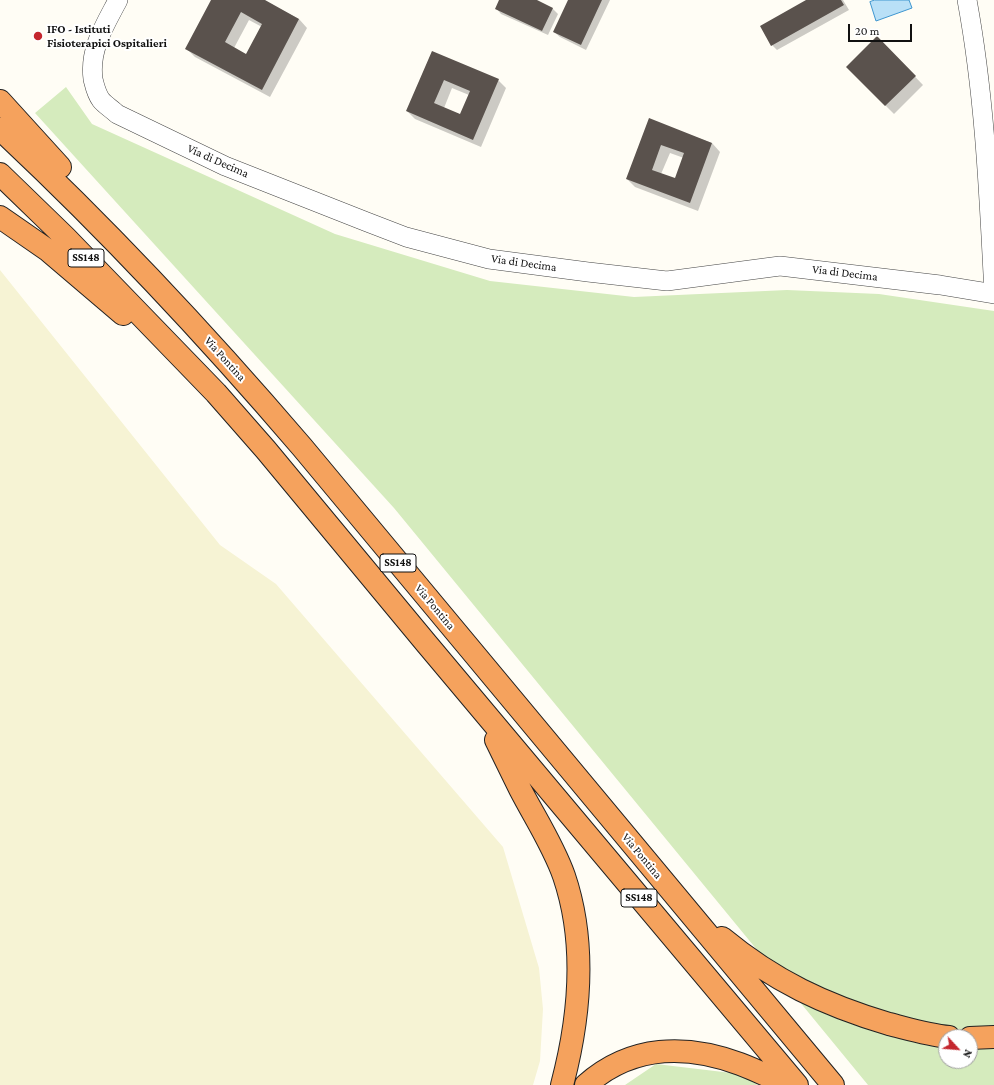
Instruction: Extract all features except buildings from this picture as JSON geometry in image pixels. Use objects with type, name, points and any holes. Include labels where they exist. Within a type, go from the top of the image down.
[{"type":"highway","points":[[0,101],[74,184],[102,229]]},
{"type":"highway","name":"Via Pontina","points":[[0,129],[48,174],[102,229],[198,329],[270,410],[833,1085]]},
{"type":"highway","name":"SS148","points":[[0,174],[65,237],[169,344],[216,393],[266,450],[797,1085]]},
{"type":"highway","points":[[0,217],[49,252],[116,309],[169,344]]},
{"type":"highway","points":[[482,710],[520,790],[550,843],[564,876],[573,907],[578,945],[578,990],[574,1032],[562,1085]]},
{"type":"highway","points":[[683,906],[735,949],[790,986],[823,1001],[870,1018],[938,1035]]},
{"type":"highway","points":[[978,1038],[994,1038]]},
{"type":"highway","points":[[586,1085],[609,1068],[638,1055],[672,1051],[708,1054],[740,1064],[788,1085]]},
{"type":"street","name":"Via di Decima","points":[[118,0],[98,38],[94,51],[94,84],[97,94],[102,101],[118,114],[225,166],[406,237],[489,258],[667,281],[780,266],[956,287],[994,294]]},
{"type":"street","points":[[967,0],[979,79],[985,134],[994,294]]},
{"type":"shaded area","points":[[0,270],[220,545],[276,584],[503,847],[539,968],[543,1009],[540,1061],[533,1085],[0,1085]]},
{"type":"green space","points":[[66,87],[92,124],[335,234],[490,281],[634,297],[787,290],[879,294],[994,311],[994,1085],[868,1085],[394,508],[35,113]]},
{"type":"green space","points":[[656,1064],[740,1074],[758,1085],[625,1085]]},
{"type":"water","points":[[875,0],[909,0],[912,8],[876,21],[870,2]]},
{"type":"place","name":"IFO - Istituti Fisioterapici Ospitalieri","points":[[38,36]]}]
